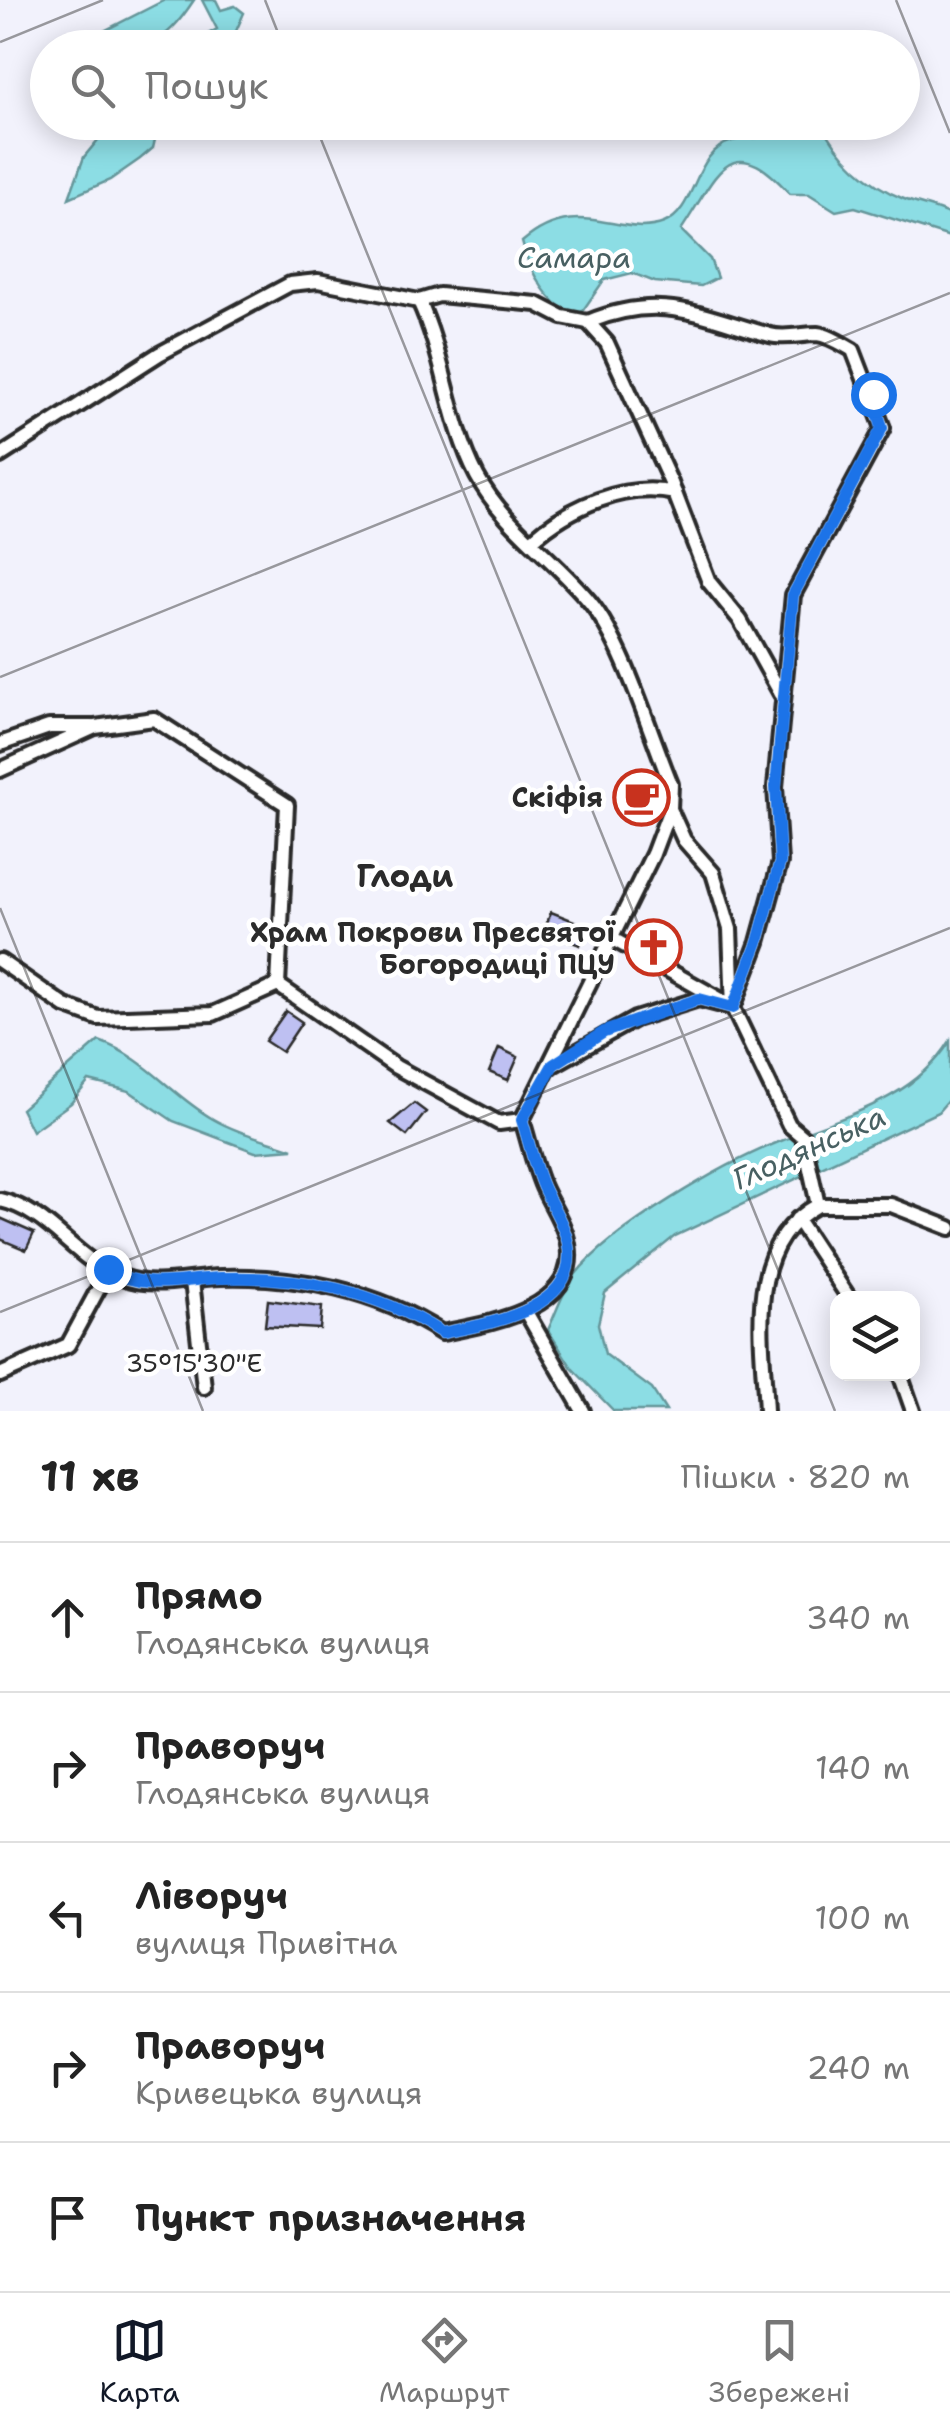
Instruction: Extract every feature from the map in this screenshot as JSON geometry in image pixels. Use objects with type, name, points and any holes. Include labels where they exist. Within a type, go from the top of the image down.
[{"type":"street","points":[[0,456],[159,354],[290,284],[318,281],[419,301],[439,295],[500,299],[537,304],[562,317],[588,322],[620,309],[688,308],[774,336],[822,334],[853,350],[882,428],[793,595],[776,787],[780,862],[758,942],[733,1008]]},
{"type":"street","points":[[0,1200],[27,1206],[84,1255],[120,1277],[167,1284],[221,1278],[327,1284],[408,1311],[442,1333],[526,1312],[552,1294],[569,1262],[568,1242],[542,1184],[522,1120],[553,1065],[653,854],[670,809],[671,784],[608,630],[591,603],[478,479],[461,441],[441,378],[432,329],[419,301]]},
{"type":"street","points":[[588,322],[606,343],[675,493],[709,582],[740,620],[782,695]]},
{"type":"street","points":[[532,540],[551,523],[594,501],[658,490],[675,493]]},
{"type":"street","points":[[0,744],[49,727],[95,727],[154,719],[288,805],[278,984]]},
{"type":"street","points":[[0,770],[95,727]]},
{"type":"street","points":[[670,809],[684,840],[714,874],[730,929],[733,1008],[789,1125],[803,1137],[818,1205]]},
{"type":"street","points":[[611,938],[733,1008]]},
{"type":"street","points":[[0,961],[65,1006],[98,1018],[213,1014],[278,984]]},
{"type":"street","points":[[278,984],[396,1066],[498,1123],[522,1120]]},
{"type":"street","points":[[553,1065],[635,1019],[699,999],[733,1008]]},
{"type":"street","points":[[766,1411],[762,1309],[765,1274],[775,1247],[796,1219],[818,1205],[890,1205],[949,1231]]},
{"type":"street","points":[[796,1219],[844,1291]]},
{"type":"street","points":[[0,1375],[68,1346],[108,1269]]},
{"type":"street","points":[[192,1281],[204,1387]]},
{"type":"street","points":[[526,1312],[583,1411]]},
{"type":"street","points":[[902,1381],[913,1411]]},
{"type":"water","points":[[165,0],[194,0],[171,30],[106,30]]},
{"type":"water","points":[[202,0],[216,0],[221,10],[235,6],[244,13],[236,30],[217,29]]},
{"type":"water","points":[[98,140],[155,140],[153,148],[110,180],[69,198],[84,157]]},
{"type":"water","name":"Самара","points":[[737,140],[832,140],[866,178],[904,199],[950,215],[950,237],[855,207],[836,211],[809,194],[790,194],[752,163],[738,161],[715,177],[681,230],[710,259],[717,278],[701,286],[655,282],[632,273],[604,280],[579,316],[550,297],[530,265],[522,242],[562,221],[580,219],[647,227],[664,223],[683,206],[702,168],[719,147]]},
{"type":"water","points":[[99,1041],[144,1066],[213,1119],[293,1149],[255,1152],[173,1121],[129,1091],[89,1081],[71,1103],[32,1131],[21,1109]]},
{"type":"water","name":"Глодянська","points":[[950,1041],[950,1098],[938,1112],[675,1236],[605,1293],[598,1324],[605,1354],[652,1389],[666,1411],[614,1411],[572,1368],[548,1330],[571,1281],[615,1237],[730,1165],[897,1092],[935,1061]]},
{"type":"building","points":[[551,912],[587,926],[580,945],[544,931]]},
{"type":"building","points":[[286,1011],[302,1022],[282,1052],[265,1041]]},
{"type":"building","points":[[499,1048],[518,1057],[508,1080],[489,1072]]},
{"type":"building","points":[[414,1103],[426,1112],[407,1136],[390,1123]]},
{"type":"building","points":[[0,1218],[34,1233],[26,1250],[0,1239]]},
{"type":"building","points":[[268,1300],[322,1307],[320,1329],[265,1326]]},
{"type":"place","name":"Скіфія","points":[[642,797]]},
{"type":"place","name":"Храм Покрови Пресвятої Богородиці ПЦУ","points":[[654,948]]},
{"type":"district","name":"Глоди","points":[[405,876]]},
{"type":"route","points":[[108,1269],[120,1277],[167,1284],[221,1278],[327,1284],[408,1311],[442,1333],[526,1312],[552,1294],[569,1262],[568,1242],[542,1184],[522,1120],[553,1065],[604,1032],[699,999],[733,1008],[758,942],[780,862],[776,787],[793,595],[882,428],[873,394]]}]
